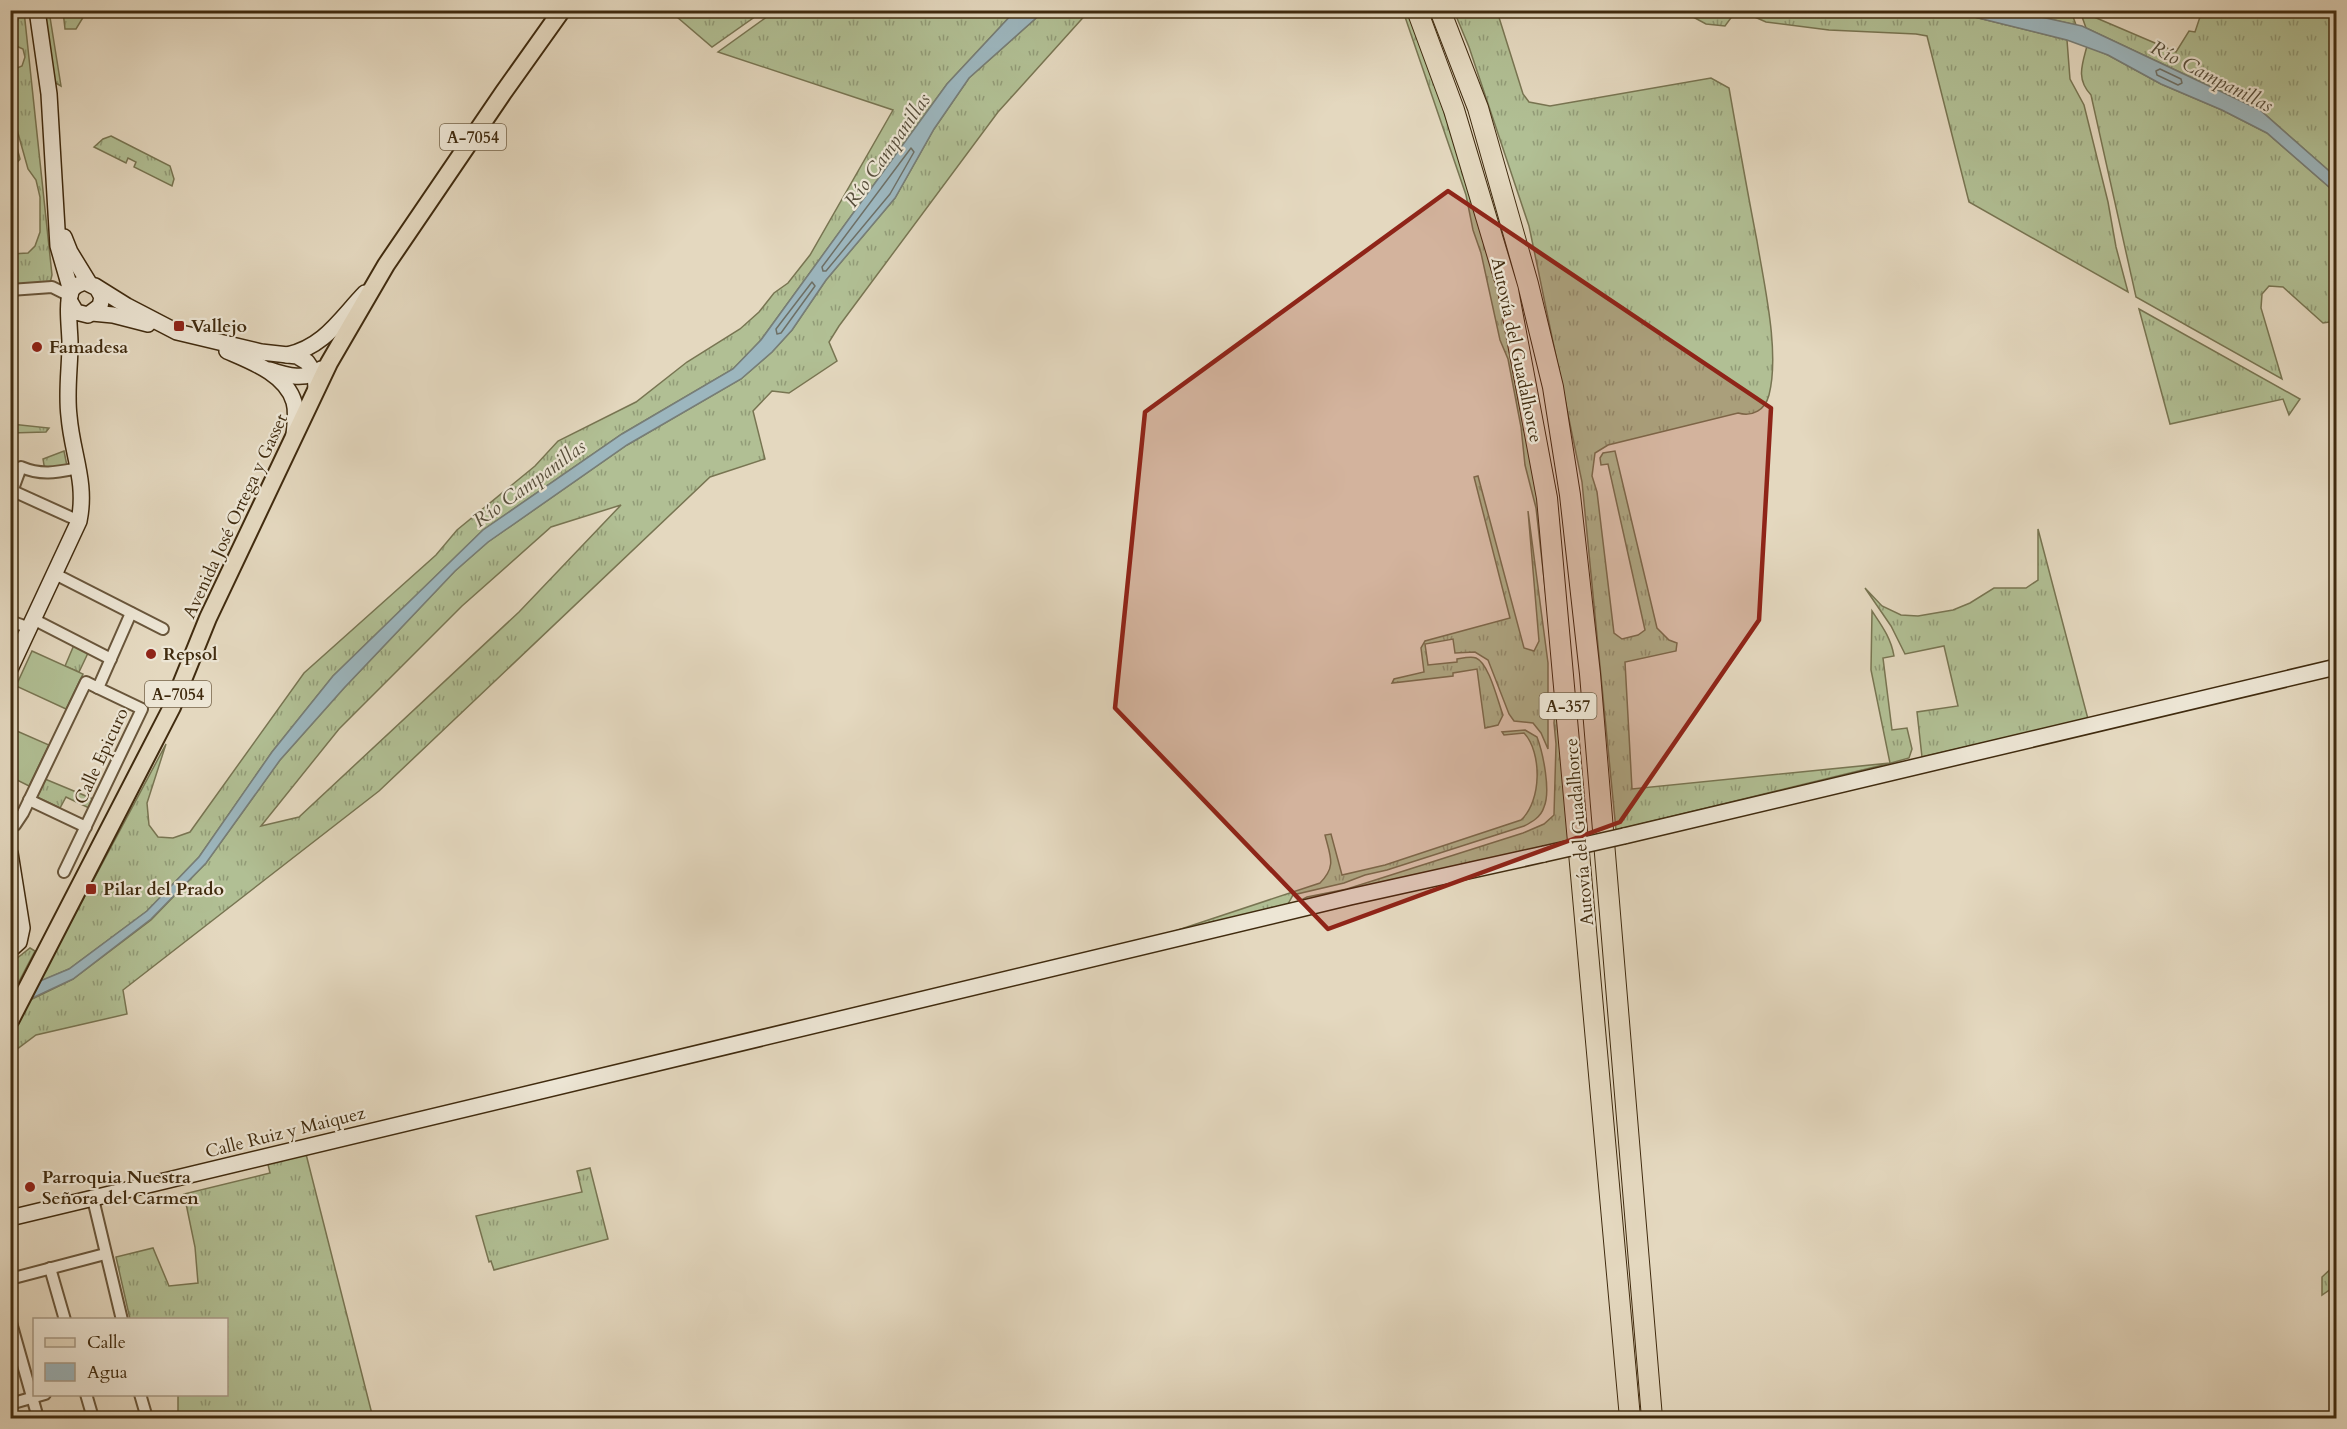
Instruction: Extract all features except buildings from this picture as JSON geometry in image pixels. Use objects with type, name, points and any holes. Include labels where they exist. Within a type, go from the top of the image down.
[{"type":"highway","name":"Autovía del Guadalhorce","points":[[1417,10],[1454,110],[1508,290],[1548,498],[1630,1419]]},
{"type":"highway","name":"Autovía del Guadalhorce","points":[[1440,10],[1479,108],[1528,284],[1553,387],[1570,495],[1590,674],[1652,1419]]},
{"type":"main road","name":"Avenida José Ortega y Gasset","points":[[10,1021],[172,707],[208,618],[294,435],[316,381],[329,363],[372,287],[562,10]]},
{"type":"street","points":[[10,669],[79,521],[83,502],[69,416],[69,284],[58,246],[49,94],[37,10]]},
{"type":"street","points":[[57,220],[70,252],[100,292],[101,302],[70,343]]},
{"type":"street","points":[[69,298],[77,285],[92,284],[169,329]]},
{"type":"street","points":[[10,290],[52,287],[69,298],[76,312],[113,315],[169,329],[202,340],[259,366],[282,374],[316,381]]},
{"type":"street","name":"Avenida José Ortega y Gasset","points":[[287,355],[309,349],[328,334],[372,287]]},
{"type":"street","points":[[202,340],[261,352],[297,356],[307,362],[316,381]]},
{"type":"street","points":[[259,366],[277,378],[289,390],[296,413],[294,435]]},
{"type":"street","points":[[79,468],[46,474],[21,467],[12,494],[79,521]]},
{"type":"street","points":[[55,574],[163,629]]},
{"type":"street","points":[[10,826],[15,825],[23,813],[86,682],[98,688],[131,613]]},
{"type":"street","points":[[10,621],[31,624],[111,659]]},
{"type":"street","name":"Calle Ruiz y Maiquez","points":[[10,1218],[1350,897],[1624,836],[2337,667]]},
{"type":"street","name":"Calle Epicuro","points":[[64,872],[142,709],[98,688]]},
{"type":"street","name":"Calle Epicuro","points":[[29,800],[86,827]]},
{"type":"street","points":[[10,853],[22,928],[15,946]]},
{"type":"street","points":[[93,1199],[121,1318]]},
{"type":"street","points":[[10,1279],[105,1254]]},
{"type":"street","points":[[50,1268],[64,1318]]},
{"type":"street","points":[[10,1319],[38,1419]]},
{"type":"street","points":[[10,1404],[41,1396]]},
{"type":"street","points":[[86,1396],[93,1419]]},
{"type":"street","points":[[140,1396],[147,1419]]},
{"type":"highlighted area","points":[[1448,191],[1771,408],[1759,620],[1620,822],[1328,929],[1115,708],[1145,412]]},
{"type":"green space","points":[[63,10],[87,11],[76,29],[65,29]]},
{"type":"green space","points":[[20,11],[24,11],[52,275],[50,283],[11,284],[11,254],[28,253],[35,246],[40,232],[40,197],[36,180],[28,169],[16,126],[15,113],[11,107],[10,67],[15,69],[22,66],[25,57],[23,49],[12,44]]},
{"type":"green space","points":[[41,11],[49,11],[61,86],[52,81]]},
{"type":"green space","points":[[670,11],[763,11],[712,47]]},
{"type":"green space","points":[[775,11],[1015,11],[947,84],[761,340],[733,369],[622,434],[483,530],[333,676],[272,752],[199,857],[147,911],[69,969],[39,982],[166,744],[147,803],[149,825],[158,837],[173,838],[190,832],[304,673],[436,555],[457,530],[535,466],[558,441],[636,402],[687,362],[740,329],[759,312],[774,293],[788,283],[810,255],[893,110],[718,52]]},
{"type":"green space","points":[[1044,11],[1089,11],[998,112],[839,326],[829,342],[837,361],[789,393],[772,391],[753,411],[765,459],[710,477],[379,791],[123,990],[127,1014],[36,1035],[12,1053],[11,1058],[11,1035],[28,1001],[73,979],[151,920],[206,863],[280,760],[344,688],[455,571],[488,542],[627,445],[741,379],[772,352],[792,330],[826,280],[895,198],[934,129],[969,78]],"holes":[[[621,505],[519,612],[299,817],[261,826],[339,729],[462,606],[551,527]]]},
{"type":"green space","points":[[1403,11],[1409,11],[1427,59],[1487,245],[1509,335],[1542,507],[1574,840],[1298,905],[1307,897],[1347,889],[1523,833],[1544,824],[1554,815],[1556,700],[1553,658],[1536,508],[1525,465],[1521,427],[1508,359],[1500,340],[1466,195]]},
{"type":"green space","points":[[1454,11],[1497,11],[1523,94],[1529,102],[1550,106],[1711,78],[1729,88],[1770,318],[1773,359],[1769,395],[1765,405],[1753,413],[1738,413],[1608,445],[1595,453],[1592,476],[1597,492],[1614,633],[1622,639],[1638,635],[1645,630],[1608,464],[1601,465],[1600,458],[1603,453],[1615,451],[1657,628],[1669,640],[1677,643],[1676,651],[1625,662],[1632,789],[1890,763],[1871,670],[1872,611],[1886,632],[1893,650],[1894,656],[1883,658],[1892,730],[1907,728],[1912,749],[1909,758],[1891,763],[1616,830],[1582,482],[1529,226],[1469,47]]},
{"type":"green space","points":[[1682,11],[1736,11],[1725,26],[1706,24]]},
{"type":"green space","points":[[1741,11],[1950,11],[2067,40],[2070,79],[2084,105],[2128,292],[1969,202],[1927,36],[1829,30],[1766,22]]},
{"type":"green space","points":[[2014,11],[2071,11],[2076,25]]},
{"type":"green space","points":[[2080,11],[2176,52],[2189,31],[2195,32],[2202,11],[2336,11],[2336,177],[2260,110],[2086,28]]},
{"type":"green space","points":[[2087,46],[2161,84],[2222,110],[2267,133],[2336,193],[2336,321],[2323,323],[2283,287],[2269,286],[2262,294],[2261,308],[2282,379],[2136,297],[2091,95],[2083,83],[2082,66]]},
{"type":"green space","points":[[111,136],[170,166],[174,179],[172,186],[134,167],[136,162],[128,158],[126,163],[94,147],[103,139]]},
{"type":"green space","points":[[15,140],[20,159],[11,170],[11,144]]},
{"type":"green space","points":[[2139,309],[2300,399],[2289,415],[2283,399],[2170,424]]},
{"type":"green space","points":[[11,424],[49,428],[46,432],[11,433]]},
{"type":"green space","points":[[64,451],[67,466],[45,471],[43,459]]},
{"type":"green space","points":[[1478,476],[1524,648],[1534,651],[1539,641],[1528,511],[1548,663],[1548,749],[1541,733],[1533,723],[1514,721],[1509,714],[1488,660],[1475,652],[1455,653],[1453,639],[1425,644],[1428,665],[1457,662],[1457,659],[1469,657],[1481,661],[1489,675],[1503,715],[1498,725],[1485,728],[1477,669],[1453,673],[1453,676],[1392,683],[1394,679],[1424,672],[1421,648],[1425,641],[1510,618],[1474,477]]},
{"type":"green space","points":[[2038,529],[2088,719],[1922,757],[1917,712],[1958,706],[1944,646],[1905,654],[1891,626],[1865,588],[1882,606],[1901,615],[1918,616],[1953,610],[1970,603],[1994,588],[2026,588],[2038,580]]},
{"type":"green space","points":[[74,645],[89,651],[79,672],[65,666]]},
{"type":"green space","points":[[32,651],[83,674],[66,709],[16,686]]},
{"type":"green space","points":[[10,728],[49,745],[29,786],[11,777]]},
{"type":"green space","points":[[1525,730],[1537,737],[1544,762],[1547,792],[1543,811],[1530,823],[1387,870],[1293,895],[1288,904],[1280,910],[1166,934],[1320,883],[1329,871],[1331,860],[1325,835],[1331,834],[1342,875],[1385,865],[1521,820],[1528,812],[1536,789],[1534,752],[1524,733],[1504,735],[1502,732]]},
{"type":"green space","points":[[45,779],[93,799],[89,808],[66,797],[60,808],[37,797]]},
{"type":"green space","points":[[30,948],[35,951],[11,993],[11,963]]},
{"type":"green space","points":[[306,1154],[373,1418],[178,1418],[178,1396],[228,1396],[228,1318],[130,1318],[116,1257],[153,1248],[169,1286],[198,1283],[195,1247],[184,1194],[270,1173],[267,1160]]},
{"type":"green space","points":[[590,1168],[608,1239],[494,1270],[491,1261],[489,1262],[476,1216],[582,1192],[577,1171]]},
{"type":"green space","points":[[2336,1264],[2336,1289],[2331,1289],[2322,1295],[2322,1277]]},
{"type":"water","points":[[1015,11],[1044,11],[969,78],[934,129],[895,198],[826,280],[792,330],[772,352],[741,379],[627,445],[488,542],[455,571],[344,688],[280,760],[206,863],[151,919],[73,979],[11,1008],[11,993],[69,969],[147,911],[199,857],[272,752],[333,676],[483,530],[622,434],[733,369],[761,340],[947,84]]},
{"type":"water","points":[[1950,11],[2014,11],[2082,26],[2260,110],[2336,177],[2336,193],[2267,133],[2222,110],[2161,84],[2108,55],[2067,40]]},
{"type":"place","name":"Vallejo","points":[[179,326]]},
{"type":"place","name":"Famadesa","points":[[37,347]]},
{"type":"place","name":"Repsol","points":[[151,654]]},
{"type":"place","name":"Pilar del Prado","points":[[91,889]]},
{"type":"place","name":"Parroquia Nuestra Señora del Carmen","points":[[30,1187]]},
{"type":"water label","name":"Río Campanillas","points":[[2212,76]]},
{"type":"water label","name":"Río Campanillas","points":[[887,150]]},
{"type":"water label","name":"Río Campanillas","points":[[529,483]]}]
